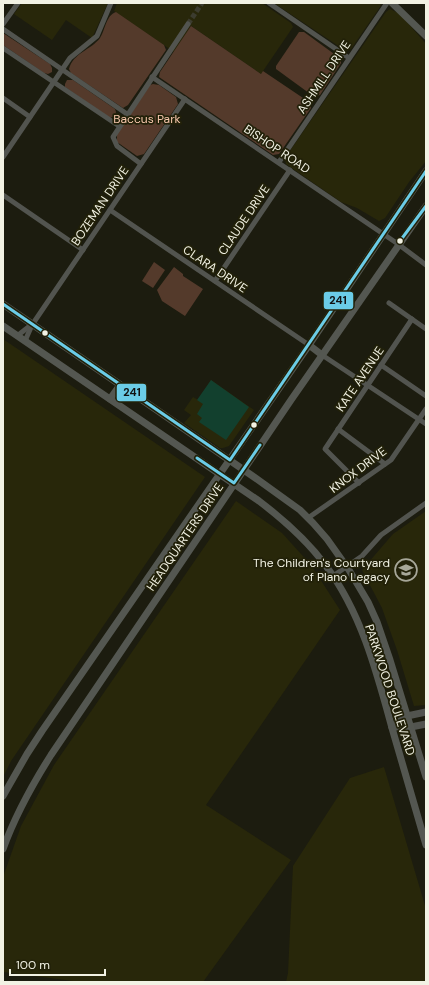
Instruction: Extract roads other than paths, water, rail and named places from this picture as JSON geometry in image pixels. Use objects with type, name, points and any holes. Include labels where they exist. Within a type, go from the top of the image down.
[{"type":"main road","points":[[392,3],[426,36]]},
{"type":"main road","name":"HEADQUARTERS DRIVE","points":[[3,796],[35,742],[309,345],[426,170]]},
{"type":"main road","name":"HEADQUARTERS DRIVE","points":[[3,849],[19,811],[51,755],[322,354],[426,206]]},
{"type":"main road","name":"PARKWOOD BOULEVARD","points":[[3,304],[278,493],[308,518],[328,540],[347,567],[368,602],[377,622],[426,777]]},
{"type":"main road","name":"PARKWOOD BOULEVARD","points":[[3,326],[234,483],[271,510],[309,544],[333,576],[346,597],[365,642],[380,685],[426,845]]},
{"type":"main road","points":[[309,345],[322,354]]},
{"type":"main road","points":[[110,399],[120,385]]},
{"type":"street","points":[[3,24],[18,3]]},
{"type":"street","points":[[3,157],[75,52],[97,36],[111,3]]},
{"type":"street","points":[[269,3],[349,58]]},
{"type":"street","name":"ASHMILL DRIVE","points":[[279,162],[387,3]]},
{"type":"street","points":[[141,164],[116,146],[113,137],[188,24]]},
{"type":"street","points":[[3,29],[127,114]]},
{"type":"street","points":[[3,48],[119,126]]},
{"type":"street","name":"BISHOP ROAD","points":[[152,77],[279,162],[426,265]]},
{"type":"street","points":[[3,98],[30,117]]},
{"type":"street","name":"BOZEMAN DRIVE","points":[[25,341],[32,325],[185,99]]},
{"type":"street","name":"CLAUDE DRIVE","points":[[215,281],[290,170]]},
{"type":"street","points":[[3,196],[83,250]]},
{"type":"street","name":"CLARA DRIVE","points":[[110,210],[309,345]]},
{"type":"street","points":[[389,303],[426,329]]},
{"type":"street","name":"KATE AVENUE","points":[[359,483],[325,449],[412,319]]},
{"type":"street","name":"BOZEMAN DRIVE","points":[[17,336],[32,325]]},
{"type":"street","points":[[322,354],[426,424]]},
{"type":"street","points":[[381,365],[426,396]]},
{"type":"street","name":"KNOX DRIVE","points":[[308,518],[391,460],[426,409]]},
{"type":"street","points":[[338,429],[385,464]]},
{"type":"street","points":[[333,576],[362,556],[381,535],[426,503]]},
{"type":"street","points":[[392,727],[407,716],[426,712]]},
{"type":"street","points":[[392,727],[410,727],[426,724]]},
{"type":"tunnel","points":[[188,24],[202,3]]},
{"type":"place","name":"The Children's Courtyard of Plano Legacy","points":[[406,570]]},
{"type":"park label","name":"Baccus Park","points":[[147,119]]}]
